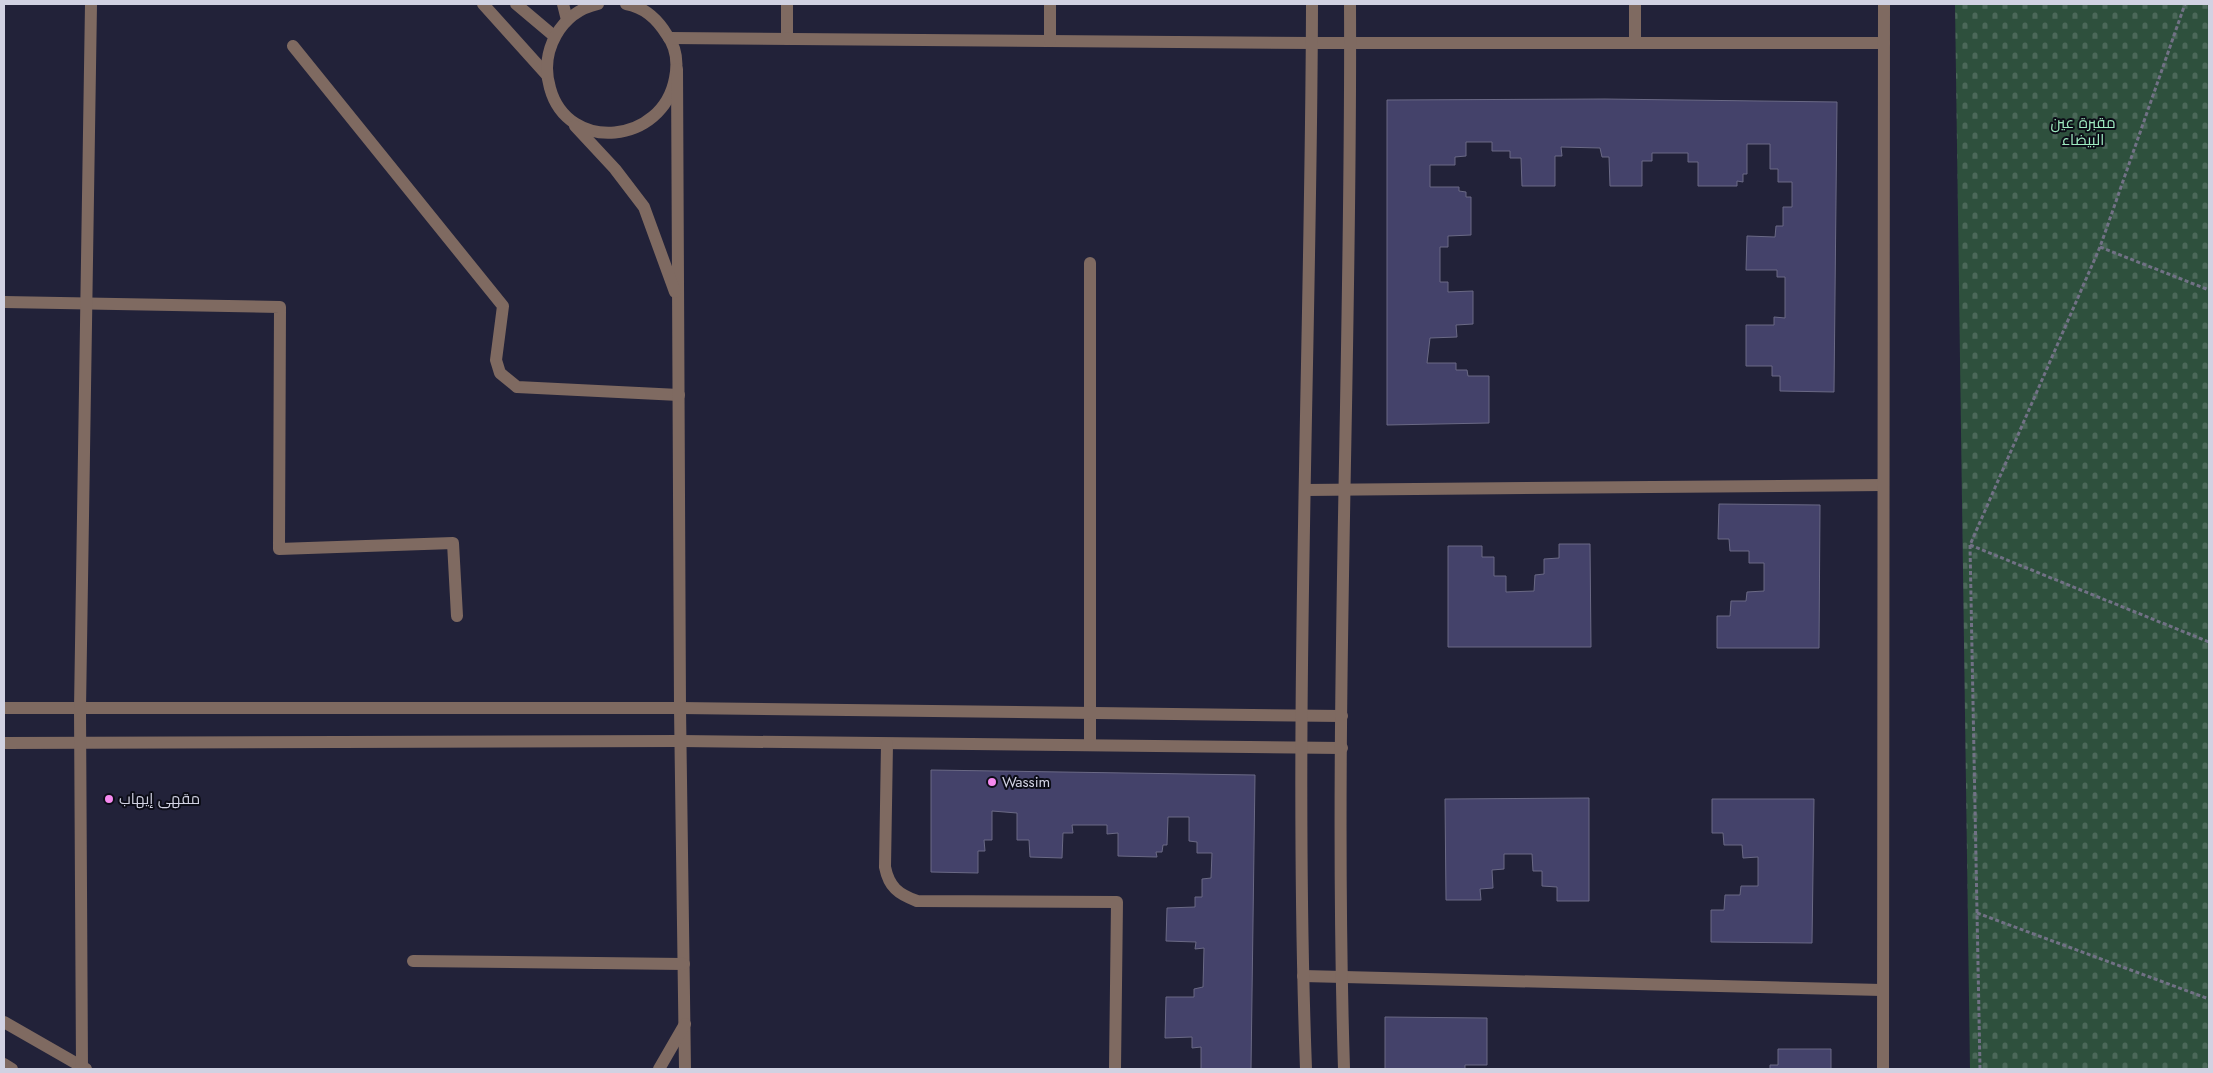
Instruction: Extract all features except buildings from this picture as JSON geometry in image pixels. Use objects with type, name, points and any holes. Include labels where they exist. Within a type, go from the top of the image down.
[{"type":"street","points":[[84,1069],[80,709],[91,4]]},
{"type":"street","points":[[483,4],[546,74],[552,96],[565,115],[615,169],[644,207],[678,302]]},
{"type":"street","points":[[516,4],[554,36]]},
{"type":"street","points":[[563,4],[566,20]]},
{"type":"street","points":[[546,74],[554,36],[566,20],[578,11],[598,4]]},
{"type":"street","points":[[629,4],[651,9],[669,38],[675,53],[677,69],[680,708],[685,1069]]},
{"type":"street","points":[[787,4],[787,39]]},
{"type":"street","points":[[1050,4],[1050,41]]},
{"type":"street","points":[[1306,1069],[1303,976],[1303,715],[1312,4]]},
{"type":"street","points":[[1344,1069],[1341,976],[1342,716],[1350,4]]},
{"type":"street","points":[[1635,4],[1635,43]]},
{"type":"street","points":[[1883,1069],[1884,4]]},
{"type":"street","points":[[669,38],[1312,43],[1884,43]]},
{"type":"street","points":[[294,46],[503,306],[496,360],[500,373],[516,386],[679,395]]},
{"type":"street","points":[[565,115],[583,127],[604,133],[626,132],[639,127],[662,110],[673,90],[677,69]]},
{"type":"street","points":[[1090,263],[1090,745]]},
{"type":"street","points":[[4,302],[280,307],[279,549],[453,543],[457,616]]},
{"type":"street","points":[[1305,490],[1883,485]]},
{"type":"street","points":[[4,708],[680,708],[1342,716]]},
{"type":"street","points":[[4,743],[681,741],[1342,748]]},
{"type":"street","points":[[887,744],[885,868],[888,882],[901,895],[917,901],[1117,902],[1115,1069]]},
{"type":"street","points":[[413,961],[684,964]]},
{"type":"street","points":[[1303,976],[1882,990]]},
{"type":"street","points":[[4,1022],[84,1069]]},
{"type":"street","points":[[659,1069],[685,1024]]},
{"type":"street","points":[[4,1064],[12,1069]]},
{"type":"path","points":[[1980,1069],[1970,545],[2100,247],[2185,4]]},
{"type":"path","points":[[2100,247],[2209,290]]},
{"type":"path","points":[[1970,545],[2209,642]]},
{"type":"path","points":[[1977,913],[2209,999]]},
{"type":"green space","name":"مقبرة عين البيضاء","points":[[1955,4],[2209,4],[2209,1069],[1970,1069]]},
{"type":"place","name":"Wassim","points":[[992,782]]},
{"type":"place","name":"مقهى إيهاب","points":[[109,799]]}]
